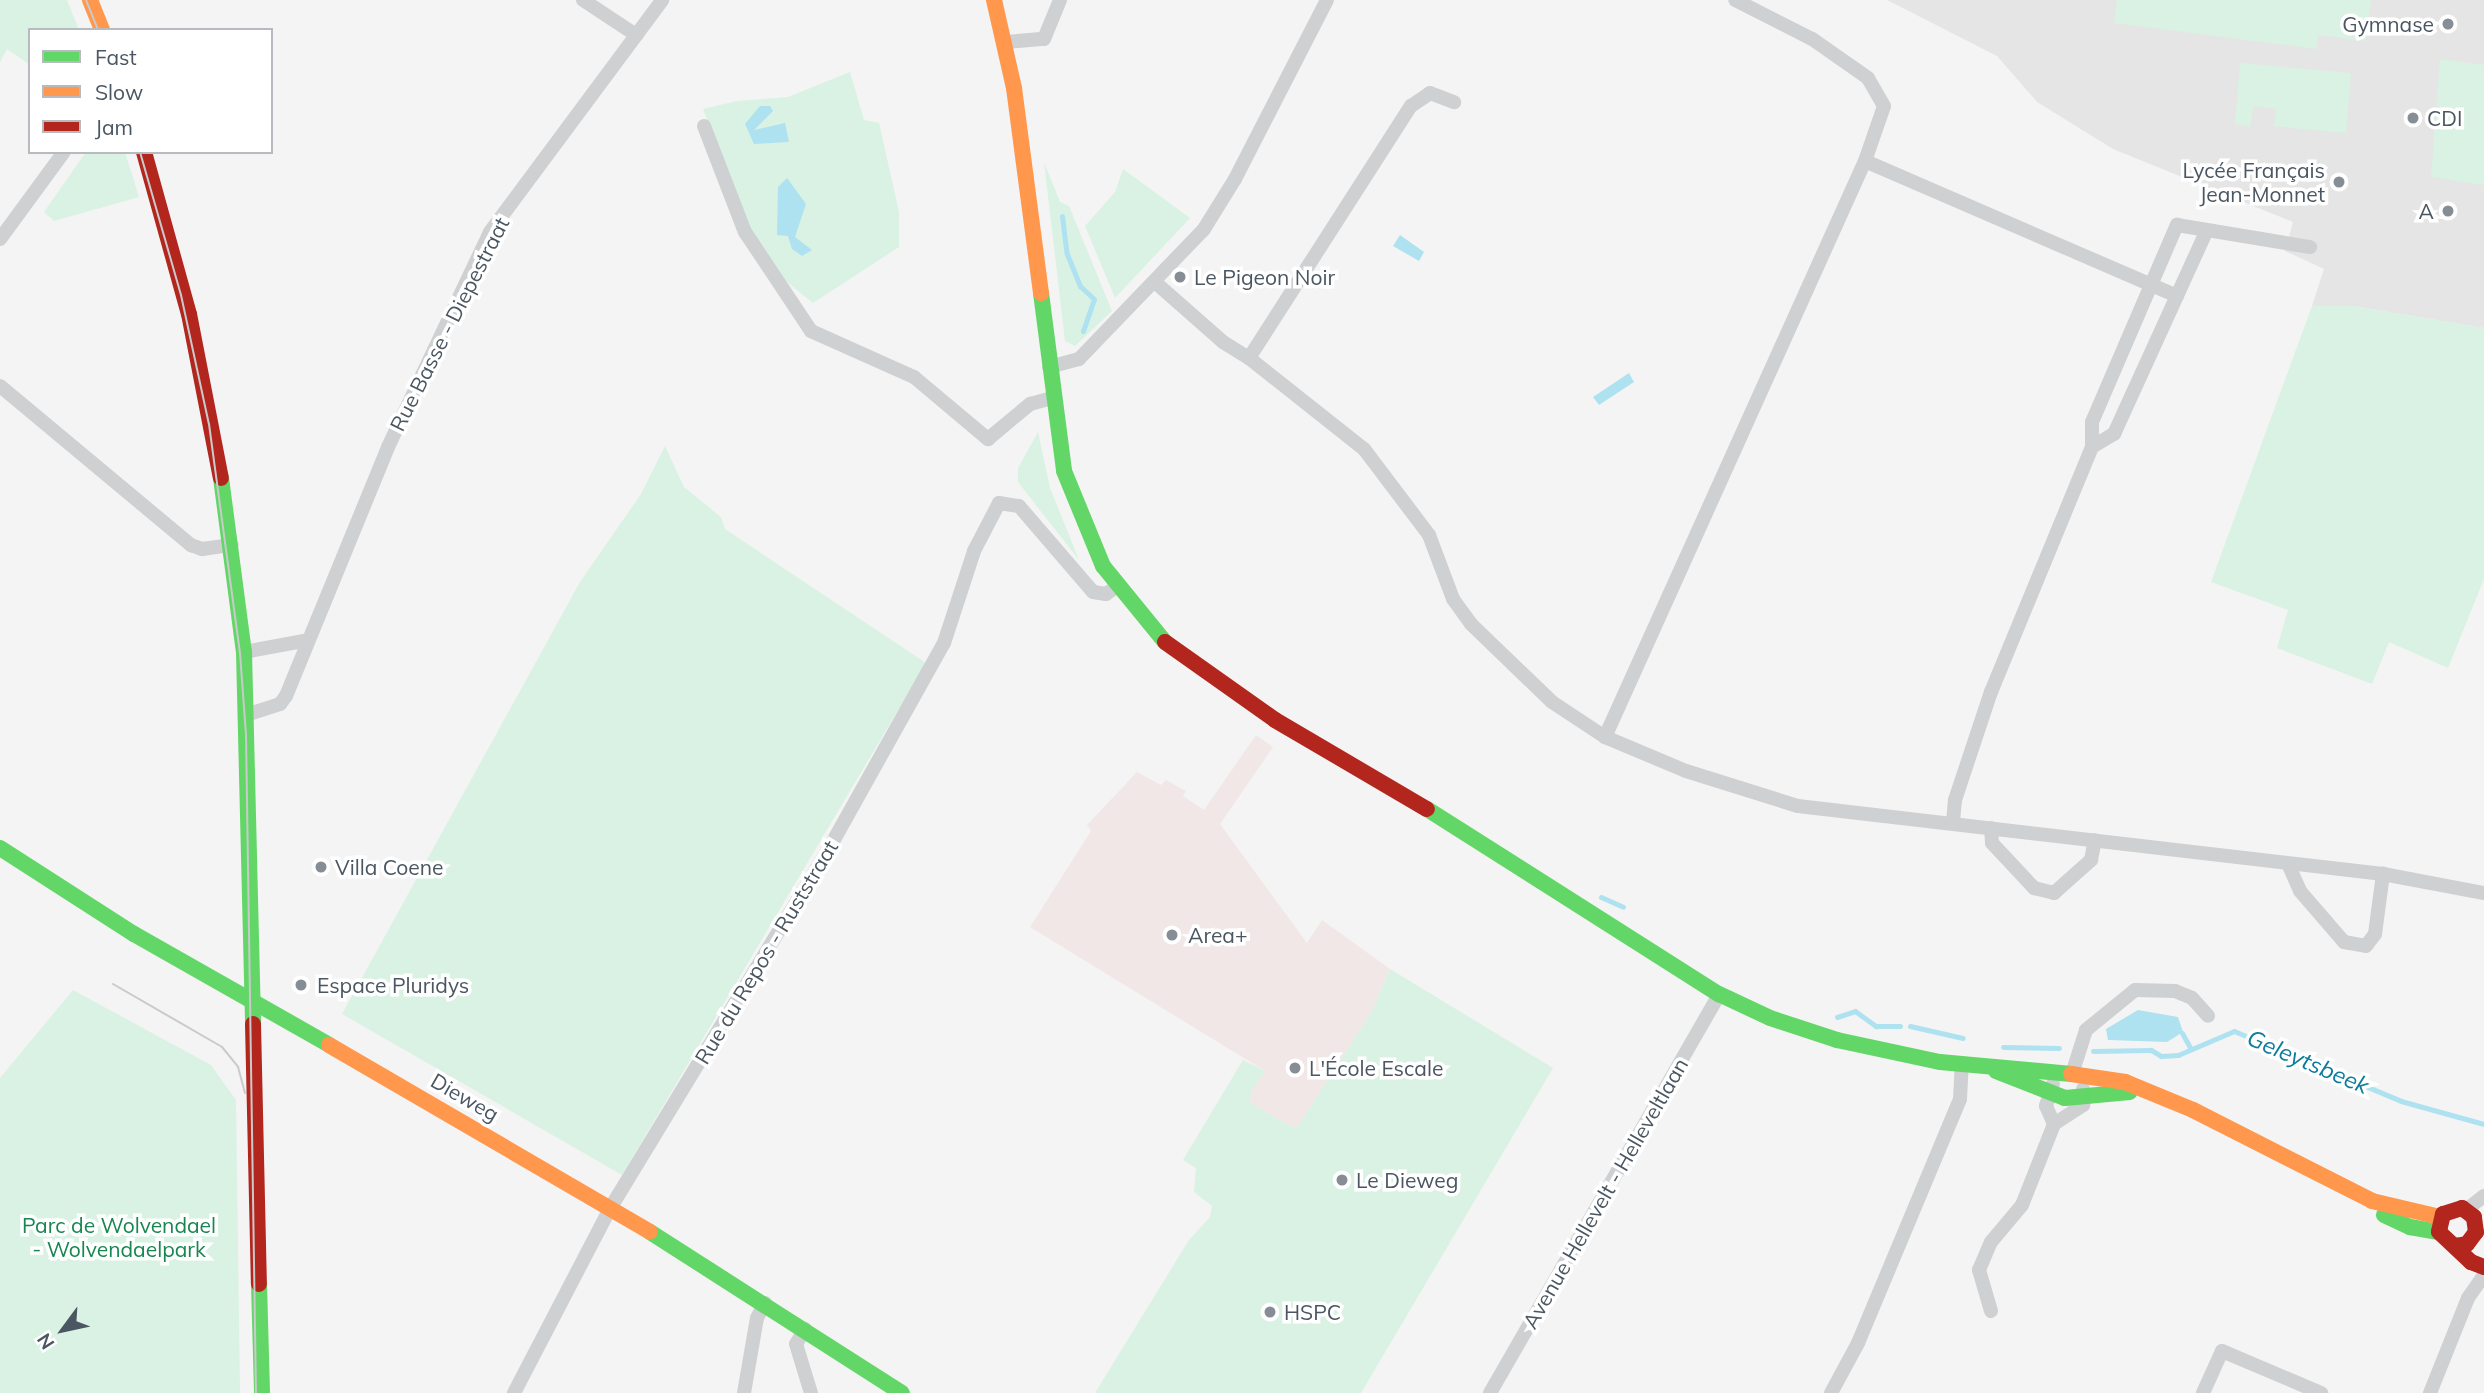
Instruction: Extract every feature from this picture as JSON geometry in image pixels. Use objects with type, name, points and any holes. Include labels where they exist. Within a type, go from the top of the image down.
[{"type":"main road","points":[[90,0],[101,28]]},
{"type":"main road","points":[[994,0],[1006,42],[1053,398],[1071,495],[1116,587],[1170,648],[1275,720],[1385,783],[1719,994],[1770,1018],[1837,1040],[1962,1066],[2072,1074],[2125,1082],[2193,1110],[2320,1178],[2439,1225],[2471,1262],[2484,1267]]},
{"type":"main road","points":[[145,154],[194,336],[233,545],[244,652],[248,714],[262,1393]]},
{"type":"main road","name":"Dieweg","points":[[0,848],[134,934],[611,1207],[902,1393]]},
{"type":"main road","points":[[1988,1068],[2047,1093],[2084,1096],[2143,1091]]},
{"type":"main road","points":[[2439,1225],[2452,1208],[2466,1210],[2477,1228],[2484,1261]]},
{"type":"main road","points":[[2455,1246],[2477,1228]]},
{"type":"street","points":[[583,0],[636,35]]},
{"type":"street","name":"Rue Basse - Diepestraat","points":[[248,714],[280,704],[286,696],[387,447],[490,232],[662,0]]},
{"type":"street","points":[[1006,42],[1044,39],[1060,0]]},
{"type":"street","points":[[1049,367],[1079,359],[1156,283],[1204,229],[1235,179],[1327,0]]},
{"type":"street","points":[[1605,737],[1865,161],[1884,106],[1868,78],[1812,39],[1735,0]]},
{"type":"street","points":[[1250,358],[1411,106],[1430,93],[1454,102]]},
{"type":"street","points":[[704,126],[745,232],[811,331],[914,377],[988,439],[1030,404],[1053,398]]},
{"type":"street","points":[[0,239],[63,154]]},
{"type":"street","points":[[1865,161],[2177,296]]},
{"type":"street","points":[[1953,822],[1955,800],[1991,692],[2092,447],[2092,422],[2177,225],[2311,247]]},
{"type":"street","points":[[2092,447],[2114,434],[2207,230]]},
{"type":"street","points":[[1156,283],[1223,342],[1250,358],[1364,449],[1429,535],[1454,599],[1471,624],[1552,702],[1605,737],[1686,771],[1798,806],[1953,822],[2289,866],[2383,874],[2484,893]]},
{"type":"street","points":[[0,386],[191,545],[202,549],[233,545]]},
{"type":"street","name":"Rue du Repos - Ruststraat","points":[[514,1393],[611,1207],[831,845],[944,643],[974,551],[999,503],[1019,506],[1093,592],[1106,594],[1116,587]]},
{"type":"street","points":[[244,652],[308,640]]},
{"type":"street","points":[[1991,828],[1992,843],[2034,888],[2054,893],[2091,860],[2095,840]]},
{"type":"street","points":[[2289,866],[2300,891],[2344,943],[2366,946],[2375,934],[2383,874]]},
{"type":"street","points":[[2054,1124],[2046,1106],[2047,1093],[2072,1074],[2086,1030],[2136,990],[2175,991],[2192,998],[2208,1016]]},
{"type":"street","name":"Avenue Hellevelt - Helleveltlaan","points":[[1490,1393],[1719,994]]},
{"type":"street","points":[[1830,1393],[1858,1343],[1960,1099],[1962,1066]]},
{"type":"street","points":[[1991,1311],[1979,1270],[1991,1242],[2022,1205],[2054,1124],[2071,1116],[2083,1105],[2084,1096],[2072,1074]]},
{"type":"street","points":[[2466,1210],[2484,1196]]},
{"type":"street","points":[[2430,1393],[2468,1298],[2484,1275]]},
{"type":"street","points":[[744,1393],[757,1318],[765,1303]]},
{"type":"street","points":[[805,1329],[796,1344],[811,1393]]},
{"type":"street","points":[[2203,1393],[2222,1350],[2321,1393]]},
{"type":"shaded area","name":"Lycée Français Jean-Monnet","points":[[1887,0],[2484,0],[2484,328],[2353,306],[2312,306],[2324,269],[2285,251],[2293,222],[2113,149],[2037,102],[1997,56]]},
{"type":"shaded area","name":"Area+","points":[[1256,735],[1273,747],[1220,824],[1307,943],[1322,920],[1390,969],[1372,1011],[1296,1129],[1250,1103],[1252,1090],[1265,1071],[1030,927],[1091,831],[1087,825],[1137,772],[1161,785],[1166,780],[1186,791],[1183,796],[1204,810]]},
{"type":"green space","points":[[0,0],[67,0],[78,28],[28,28],[28,64],[7,49],[0,62]]},
{"type":"green space","points":[[2117,0],[2371,0],[2365,41],[2318,35],[2317,49],[2114,23]]},
{"type":"green space","points":[[2440,59],[2484,65],[2484,185],[2431,177]]},
{"type":"green space","points":[[2240,63],[2351,73],[2346,133],[2274,126],[2276,109],[2253,106],[2250,127],[2235,124]]},
{"type":"green space","points":[[850,72],[864,120],[879,123],[899,212],[899,247],[813,303],[781,277],[744,218],[703,109],[737,101],[788,97]]},
{"type":"green space","points":[[85,154],[126,154],[139,197],[54,221],[44,212]]},
{"type":"green space","points":[[1044,162],[1060,202],[1069,206],[1112,311],[1075,346],[1065,341]]},
{"type":"green space","points":[[1123,169],[1190,218],[1115,298],[1085,226],[1115,192]]},
{"type":"green space","points":[[2312,306],[2353,306],[2484,328],[2484,579],[2448,668],[2389,642],[2372,684],[2277,648],[2288,610],[2211,582]]},
{"type":"green space","points":[[1038,432],[1050,488],[1079,560],[1018,482],[1018,468]]},
{"type":"green space","points":[[665,446],[684,487],[721,517],[725,529],[926,663],[622,1175],[342,1014],[580,582],[641,494]]},
{"type":"green space","name":"Le Dieweg","points":[[1390,969],[1553,1068],[1361,1393],[1095,1393],[1189,1240],[1210,1217],[1212,1206],[1194,1192],[1196,1168],[1183,1160],[1243,1060],[1265,1071],[1252,1090],[1250,1103],[1296,1129],[1372,1011]]},
{"type":"green space","name":"Parc de Wolvendael - Wolvendaelpark","points":[[73,990],[211,1065],[236,1100],[240,1393],[0,1393],[0,1078]]},
{"type":"water","points":[[760,106],[770,106],[773,111],[754,130],[785,123],[789,142],[754,144],[745,124]]},
{"type":"water","points":[[787,178],[806,204],[795,237],[812,250],[802,256],[792,249],[788,236],[777,235],[778,187]]},
{"type":"water","points":[[1400,235],[1424,252],[1419,261],[1393,246]]},
{"type":"water","points":[[1629,373],[1634,382],[1599,405],[1593,397]]},
{"type":"water","points":[[2138,1010],[2178,1017],[2183,1032],[2167,1042],[2108,1040],[2106,1029]]},
{"type":"waterway","name":"Geleytsbeek","points":[[1062,216],[1067,254],[1080,286],[1094,299],[1083,331]]},
{"type":"waterway","name":"Geleytsbeek","points":[[1601,897],[1623,907]]},
{"type":"waterway","name":"Geleytsbeek","points":[[1837,1017],[1855,1011],[1876,1026],[1900,1026]]},
{"type":"waterway","name":"Geleytsbeek","points":[[1910,1026],[1963,1038]]},
{"type":"waterway","name":"Geleytsbeek","points":[[2093,1051],[2151,1050],[2161,1056],[2178,1055],[2234,1031],[2401,1101],[2484,1124]]},
{"type":"waterway","points":[[2182,1033],[2191,1049]]},
{"type":"waterway","name":"Geleytsbeek","points":[[2003,1047],[2059,1048]]},
{"type":"tram line","points":[[86,0],[97,28]]},
{"type":"tram line","points":[[141,154],[181,295],[209,424],[240,653],[246,735],[256,1393]]},
{"type":"tram line","points":[[113,984],[222,1047],[238,1067],[245,1093]]},
{"type":"traffic: fast","points":[[1041,293],[1064,471],[1103,566],[1165,642]]},
{"type":"traffic: fast","points":[[221,478],[244,652],[253,1024]]},
{"type":"traffic: fast","points":[[1427,809],[1719,994],[1770,1018],[1837,1040],[1940,1062],[2071,1074]]},
{"type":"traffic: fast","points":[[0,848],[134,934],[329,1045]]},
{"type":"traffic: fast","points":[[1996,1071],[2065,1098],[2130,1092]]},
{"type":"traffic: fast","points":[[2384,1215],[2410,1227],[2439,1232]]},
{"type":"traffic: fast","points":[[650,1232],[902,1393]]},
{"type":"traffic: fast","points":[[259,1284],[262,1393]]},
{"type":"traffic: slow","points":[[90,0],[101,28]]},
{"type":"traffic: slow","points":[[994,0],[1014,88],[1041,293]]},
{"type":"traffic: slow","points":[[329,1045],[650,1232]]},
{"type":"traffic: slow","points":[[2071,1074],[2125,1082],[2193,1110],[2372,1201],[2440,1217]]},
{"type":"traffic: jam","points":[[145,154],[189,314],[221,478]]},
{"type":"traffic: jam","points":[[1165,642],[1275,720],[1427,809]]},
{"type":"traffic: jam","points":[[253,1024],[259,1284]]},
{"type":"traffic: jam","points":[[2455,1246],[2467,1244],[2476,1232],[2474,1217],[2462,1208],[2443,1214],[2439,1232],[2471,1262],[2484,1267]]},
{"type":"place","name":"Gymnase","points":[[2448,24]]},
{"type":"place","name":"CDI","points":[[2413,118]]},
{"type":"place","name":"Lycée Français Jean-Monnet","points":[[2339,182]]},
{"type":"place","name":"A","points":[[2448,211]]},
{"type":"place","name":"Le Pigeon Noir","points":[[1180,277]]},
{"type":"place","name":"Villa Coene","points":[[321,867]]},
{"type":"place","name":"Area+","points":[[1172,935]]},
{"type":"place","name":"Espace Pluridys","points":[[301,985]]},
{"type":"place","name":"L'École Escale","points":[[1295,1068]]},
{"type":"place","name":"Le Dieweg","points":[[1342,1180]]},
{"type":"place","name":"HSPC","points":[[1270,1312]]}]
